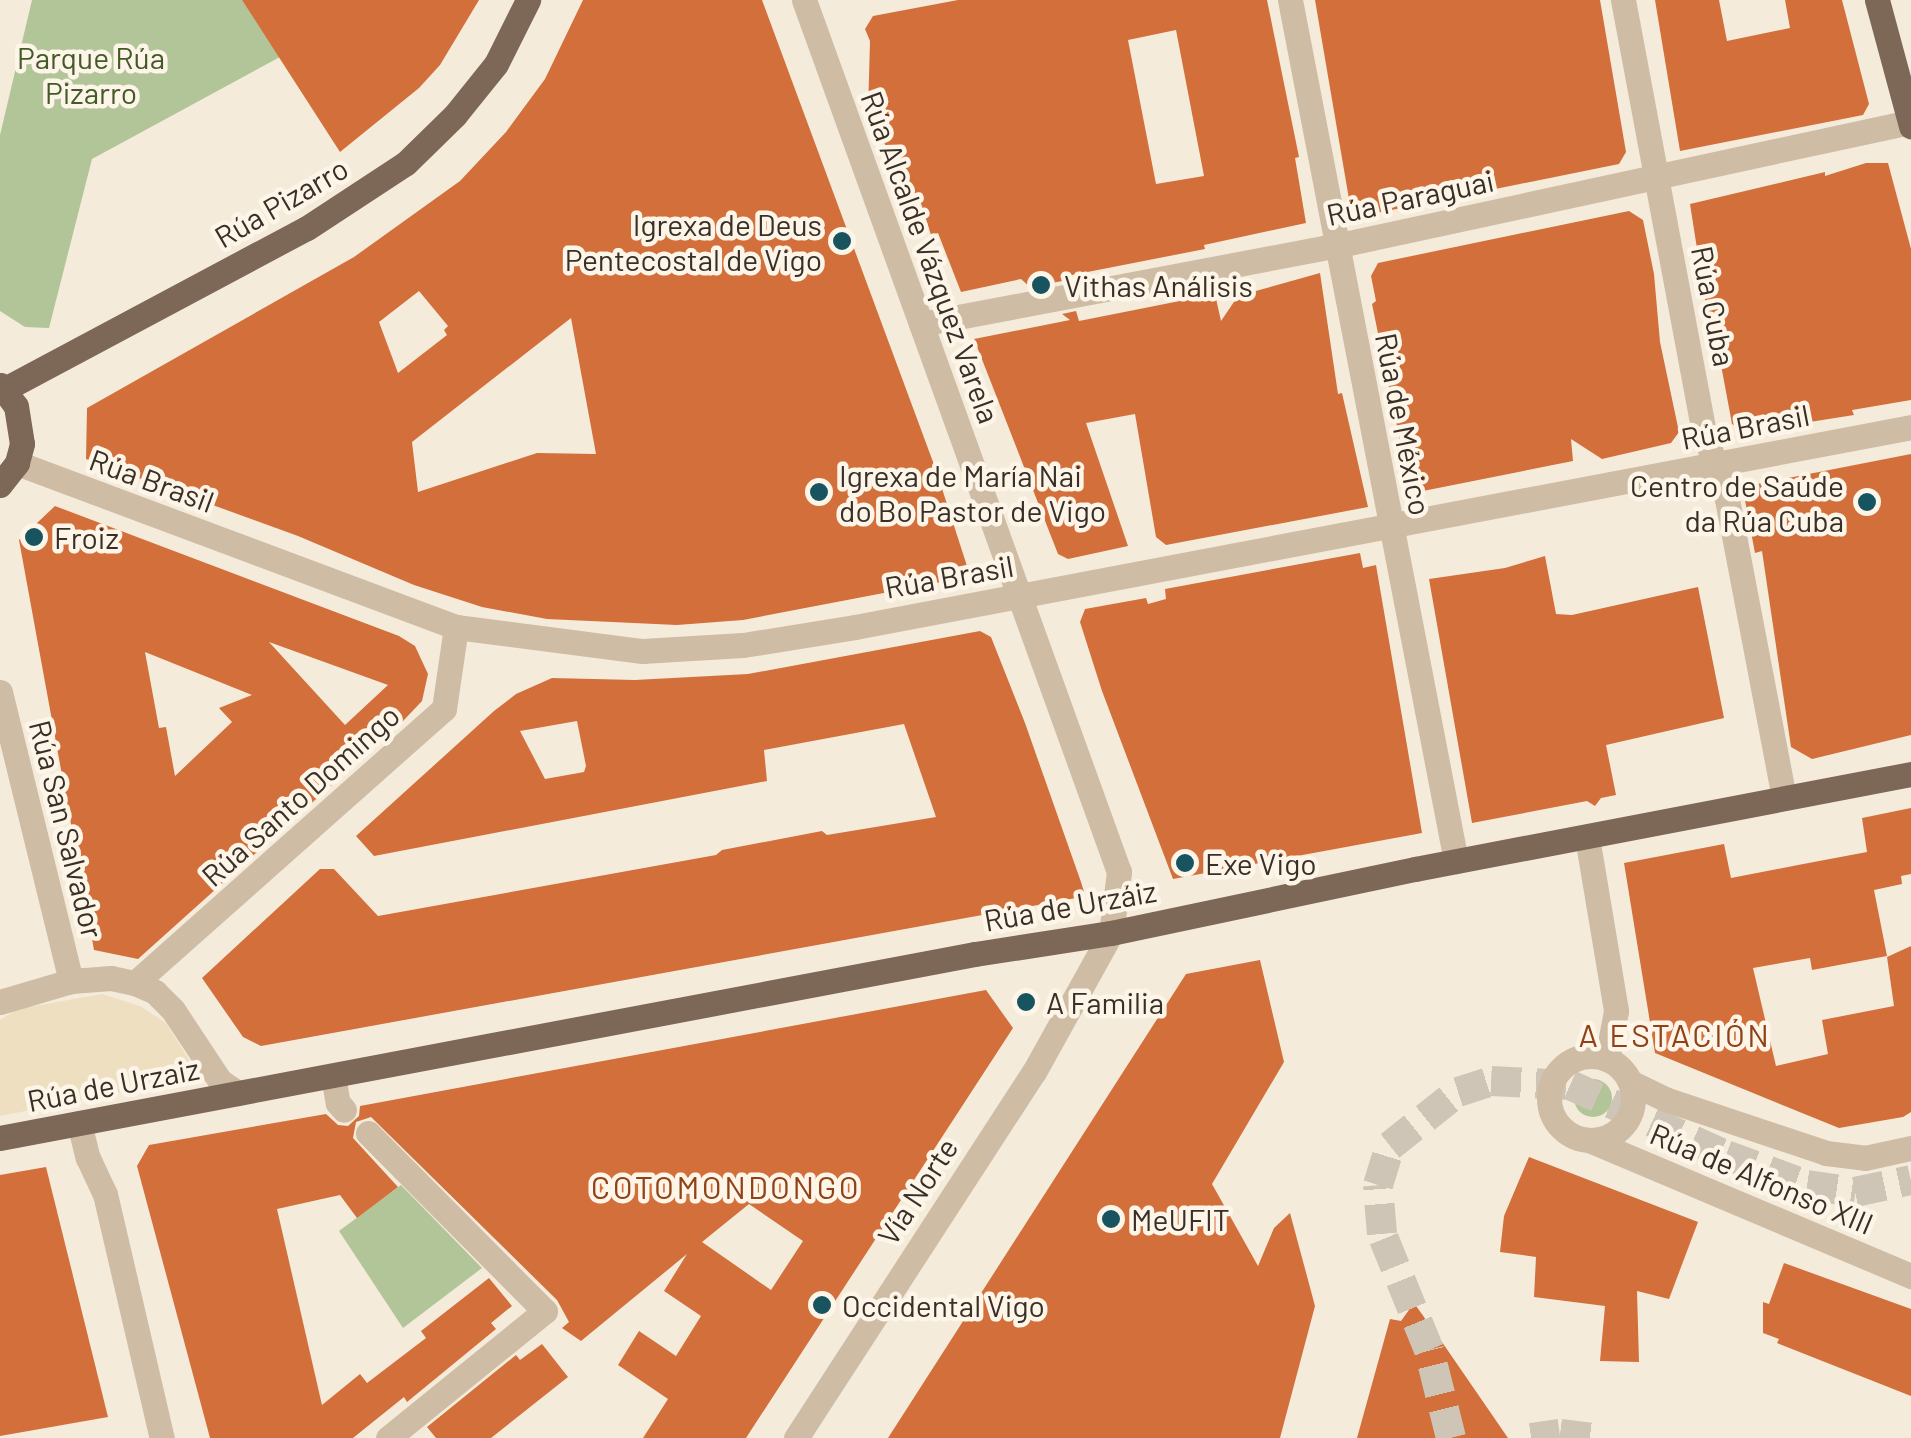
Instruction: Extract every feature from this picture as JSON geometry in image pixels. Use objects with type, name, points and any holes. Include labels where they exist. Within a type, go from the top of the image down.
[{"type":"main road","name":"Rúa Pizarro","points":[[3,387],[306,228],[406,163],[456,114],[496,64],[528,0]]},
{"type":"main road","points":[[1877,0],[1910,124]]},
{"type":"main road","points":[[0,484],[17,463],[22,424],[3,387]]},
{"type":"main road","name":"Rúa de Urzáiz","points":[[221,1091],[333,1076],[976,954],[1111,933],[1456,861],[1911,774]]},
{"type":"main road","name":"Rúa de Urzaiz","points":[[0,1138],[221,1091]]},
{"type":"street","name":"Rúa de México","points":[[1290,0],[1456,861]]},
{"type":"street","name":"Rúa Cuba","points":[[1622,0],[1704,432],[1728,499],[1784,798]]},
{"type":"street","name":"Rúa Alcalde Vázquez Varela","points":[[810,1],[921,324],[1119,872],[1111,933]]},
{"type":"street","name":"Rúa Paraguai","points":[[921,324],[1335,246],[1910,124]]},
{"type":"street","name":"Rúa Brasil","points":[[17,463],[456,627],[642,651],[743,645],[1021,596],[1911,427]]},
{"type":"street","name":"Rúa Santo Domingo","points":[[135,983],[444,709],[456,627]]},
{"type":"street","name":"Rúa San Salvador","points":[[0,692],[70,981]]},
{"type":"street","points":[[1586,838],[1616,1011],[1607,1059]]},
{"type":"street","name":"Vía Norte","points":[[796,1438],[1034,1072],[1111,933]]},
{"type":"street","points":[[0,1002],[70,981],[111,978],[135,983],[155,992],[174,1010],[221,1091]]},
{"type":"street","points":[[1630,1082],[1633,1095],[1625,1122],[1602,1138],[1589,1140],[1562,1129],[1549,1104],[1554,1077],[1573,1060],[1607,1059],[1630,1082],[1665,1099],[1826,1152],[1865,1158],[1911,1148]]},
{"type":"street","points":[[333,1076],[338,1104],[344,1110]]},
{"type":"street","points":[[79,1123],[88,1158],[105,1194],[162,1438]]},
{"type":"street","points":[[368,1133],[544,1311],[388,1438]]},
{"type":"street","name":"Rúa de Alfonso XIII","points":[[1589,1140],[1911,1276]]},
{"type":"green space","name":"Parque Rúa Pizarro","points":[[32,0],[242,0],[280,57],[92,159],[49,328],[25,327],[0,311],[0,135]]},
{"type":"green space","points":[[1593,1079],[1607,1084],[1612,1098],[1607,1112],[1593,1117],[1579,1112],[1574,1098],[1579,1084]]},
{"type":"green space","points":[[401,1185],[482,1268],[403,1328],[339,1231]]},
{"type":"shaded area","points":[[102,994],[140,1006],[166,1023],[191,1063],[189,1079],[0,1116],[0,1020],[18,1009]]},
{"type":"building","points":[[242,0],[479,0],[440,65],[419,88],[340,152]]},
{"type":"building","points":[[583,0],[762,0],[936,470],[967,566],[957,579],[743,620],[677,625],[547,619],[482,607],[414,585],[298,536],[86,459],[87,408],[354,257],[460,181],[506,132],[545,79]],"holes":[[[419,291],[448,326],[444,330],[447,335],[398,373],[379,322]],[[571,318],[596,454],[537,453],[418,492],[412,442]]]},
{"type":"building","points":[[958,0],[1267,0],[1299,157],[1295,158],[1306,223],[1204,245],[1205,249],[1067,276],[1068,280],[1030,287],[1021,279],[961,292],[938,233],[931,235],[919,197],[894,181],[888,150],[868,112],[870,41],[865,29],[873,16]],"holes":[[[1176,30],[1204,176],[1156,184],[1128,40]]]},
{"type":"building","points":[[1315,0],[1600,0],[1626,152],[1619,164],[1362,216],[1350,205]]},
{"type":"building","points":[[1655,0],[1719,0],[1727,41],[1790,28],[1785,0],[1842,0],[1869,104],[1863,115],[1680,151]]},
{"type":"building","points":[[1866,163],[1888,163],[1911,249],[1911,400],[1852,410],[1854,415],[1746,432],[1732,424],[1716,338],[1712,339],[1709,325],[1690,204],[1825,172],[1825,176]]},
{"type":"building","points":[[1629,211],[1643,220],[1654,274],[1660,342],[1679,432],[1671,443],[1602,459],[1571,439],[1573,461],[1423,491],[1408,480],[1372,304],[1376,301],[1371,276],[1378,263]]},
{"type":"building","points":[[1320,273],[1338,394],[1342,393],[1368,507],[1166,545],[1156,537],[1135,414],[1086,423],[1128,546],[1068,559],[1058,554],[974,339],[1070,320],[1062,314],[1076,311],[1079,321],[1215,294],[1221,321],[1238,296]]},
{"type":"building","points":[[1911,454],[1911,735],[1812,759],[1791,747],[1762,551],[1755,553],[1745,500],[1752,485]]},
{"type":"building","points":[[55,506],[399,636],[415,646],[428,674],[422,701],[403,721],[138,959],[94,950],[19,540]],"holes":[[[269,642],[388,685],[345,725]],[[145,652],[252,695],[219,708],[232,722],[175,776],[166,727],[159,728]]]},
{"type":"building","points":[[1360,553],[1363,568],[1376,565],[1422,833],[1173,879],[1102,691],[1080,622],[1085,609],[1146,598],[1148,604],[1166,599],[1165,589]]},
{"type":"building","points":[[1545,556],[1556,614],[1572,615],[1698,587],[1724,718],[1606,745],[1616,795],[1601,798],[1595,806],[1587,801],[1472,823],[1429,579],[1505,568]]},
{"type":"building","points":[[980,631],[991,637],[1084,892],[1076,898],[261,1046],[243,1037],[202,978],[320,869],[334,869],[378,916],[716,855],[722,850],[822,831],[827,835],[936,817],[904,724],[764,750],[767,781],[374,856],[356,836],[494,711],[516,694],[552,678],[635,680],[748,674]],"holes":[[[577,721],[584,772],[545,779],[520,731]]]},
{"type":"building","points":[[1911,808],[1911,874],[1901,876],[1902,884],[1874,890],[1887,956],[1812,970],[1810,958],[1753,968],[1776,1066],[1828,1054],[1822,1020],[1894,1006],[1887,957],[1911,946],[1911,1112],[1903,1117],[1839,1128],[1655,1053],[1624,863],[1724,844],[1731,878],[1867,852],[1862,818]]},
{"type":"building","points":[[1260,960],[1284,1062],[1212,1184],[1258,1266],[1274,1228],[1290,1213],[1315,1306],[1280,1438],[888,1438],[1186,974]]},
{"type":"building","points":[[986,990],[1013,1028],[746,1438],[643,1438],[668,1399],[618,1365],[639,1331],[676,1356],[701,1316],[664,1291],[687,1254],[581,1341],[562,1328],[569,1322],[557,1300],[371,1117],[356,1122],[353,1138],[398,1187],[357,1218],[340,1195],[277,1209],[322,1405],[360,1374],[367,1383],[426,1338],[421,1331],[489,1278],[512,1306],[491,1323],[496,1329],[407,1402],[404,1397],[353,1438],[210,1438],[137,1166],[149,1145],[326,1114],[338,1125],[348,1126],[359,1116],[360,1106]],"holes":[[[749,1204],[803,1241],[771,1290],[702,1242]]]},
{"type":"building","points":[[1529,1157],[1698,1222],[1669,1299],[1637,1291],[1639,1362],[1600,1361],[1605,1306],[1534,1297],[1536,1257],[1500,1252],[1504,1216]]},
{"type":"building","points":[[46,1167],[108,1417],[0,1436],[0,1175]]},
{"type":"building","points":[[1784,1263],[1911,1309],[1911,1396],[1777,1343],[1779,1339],[1763,1333],[1763,1302],[1769,1304]]},
{"type":"building","points":[[1414,1303],[1508,1438],[1357,1438],[1390,1319],[1401,1321]]},
{"type":"building","points":[[542,1344],[568,1377],[491,1438],[436,1438],[427,1427],[516,1355],[520,1360]]},
{"type":"tunnel","points":[[1451,1438],[1429,1350],[1382,1234],[1378,1185],[1390,1146],[1458,1092],[1491,1081],[1570,1085],[1726,1155],[1807,1185],[1855,1192],[1911,1180]]},
{"type":"tunnel","points":[[1531,1438],[1560,1434],[1592,1438]]},
{"type":"place","name":"Igrexa de Deus Pentecostal de Vigo","points":[[842,241]]},
{"type":"place","name":"Vithas Análisis","points":[[1041,285]]},
{"type":"place","name":"Igrexa de María Nai do Bo Pastor de Vigo","points":[[819,492]]},
{"type":"place","name":"Centro de Saúde da Rúa Cuba","points":[[1867,502]]},
{"type":"place","name":"Froiz","points":[[34,537]]},
{"type":"place","name":"Exe Vigo","points":[[1185,863]]},
{"type":"place","name":"A Familia","points":[[1026,1002]]},
{"type":"place","name":"MeUFIT","points":[[1111,1219]]},
{"type":"place","name":"Occidental Vigo","points":[[822,1305]]},
{"type":"district","name":"A ESTACIÓN","points":[[1675,1034]]},
{"type":"district","name":"COTOMONDONGO","points":[[726,1186]]}]
